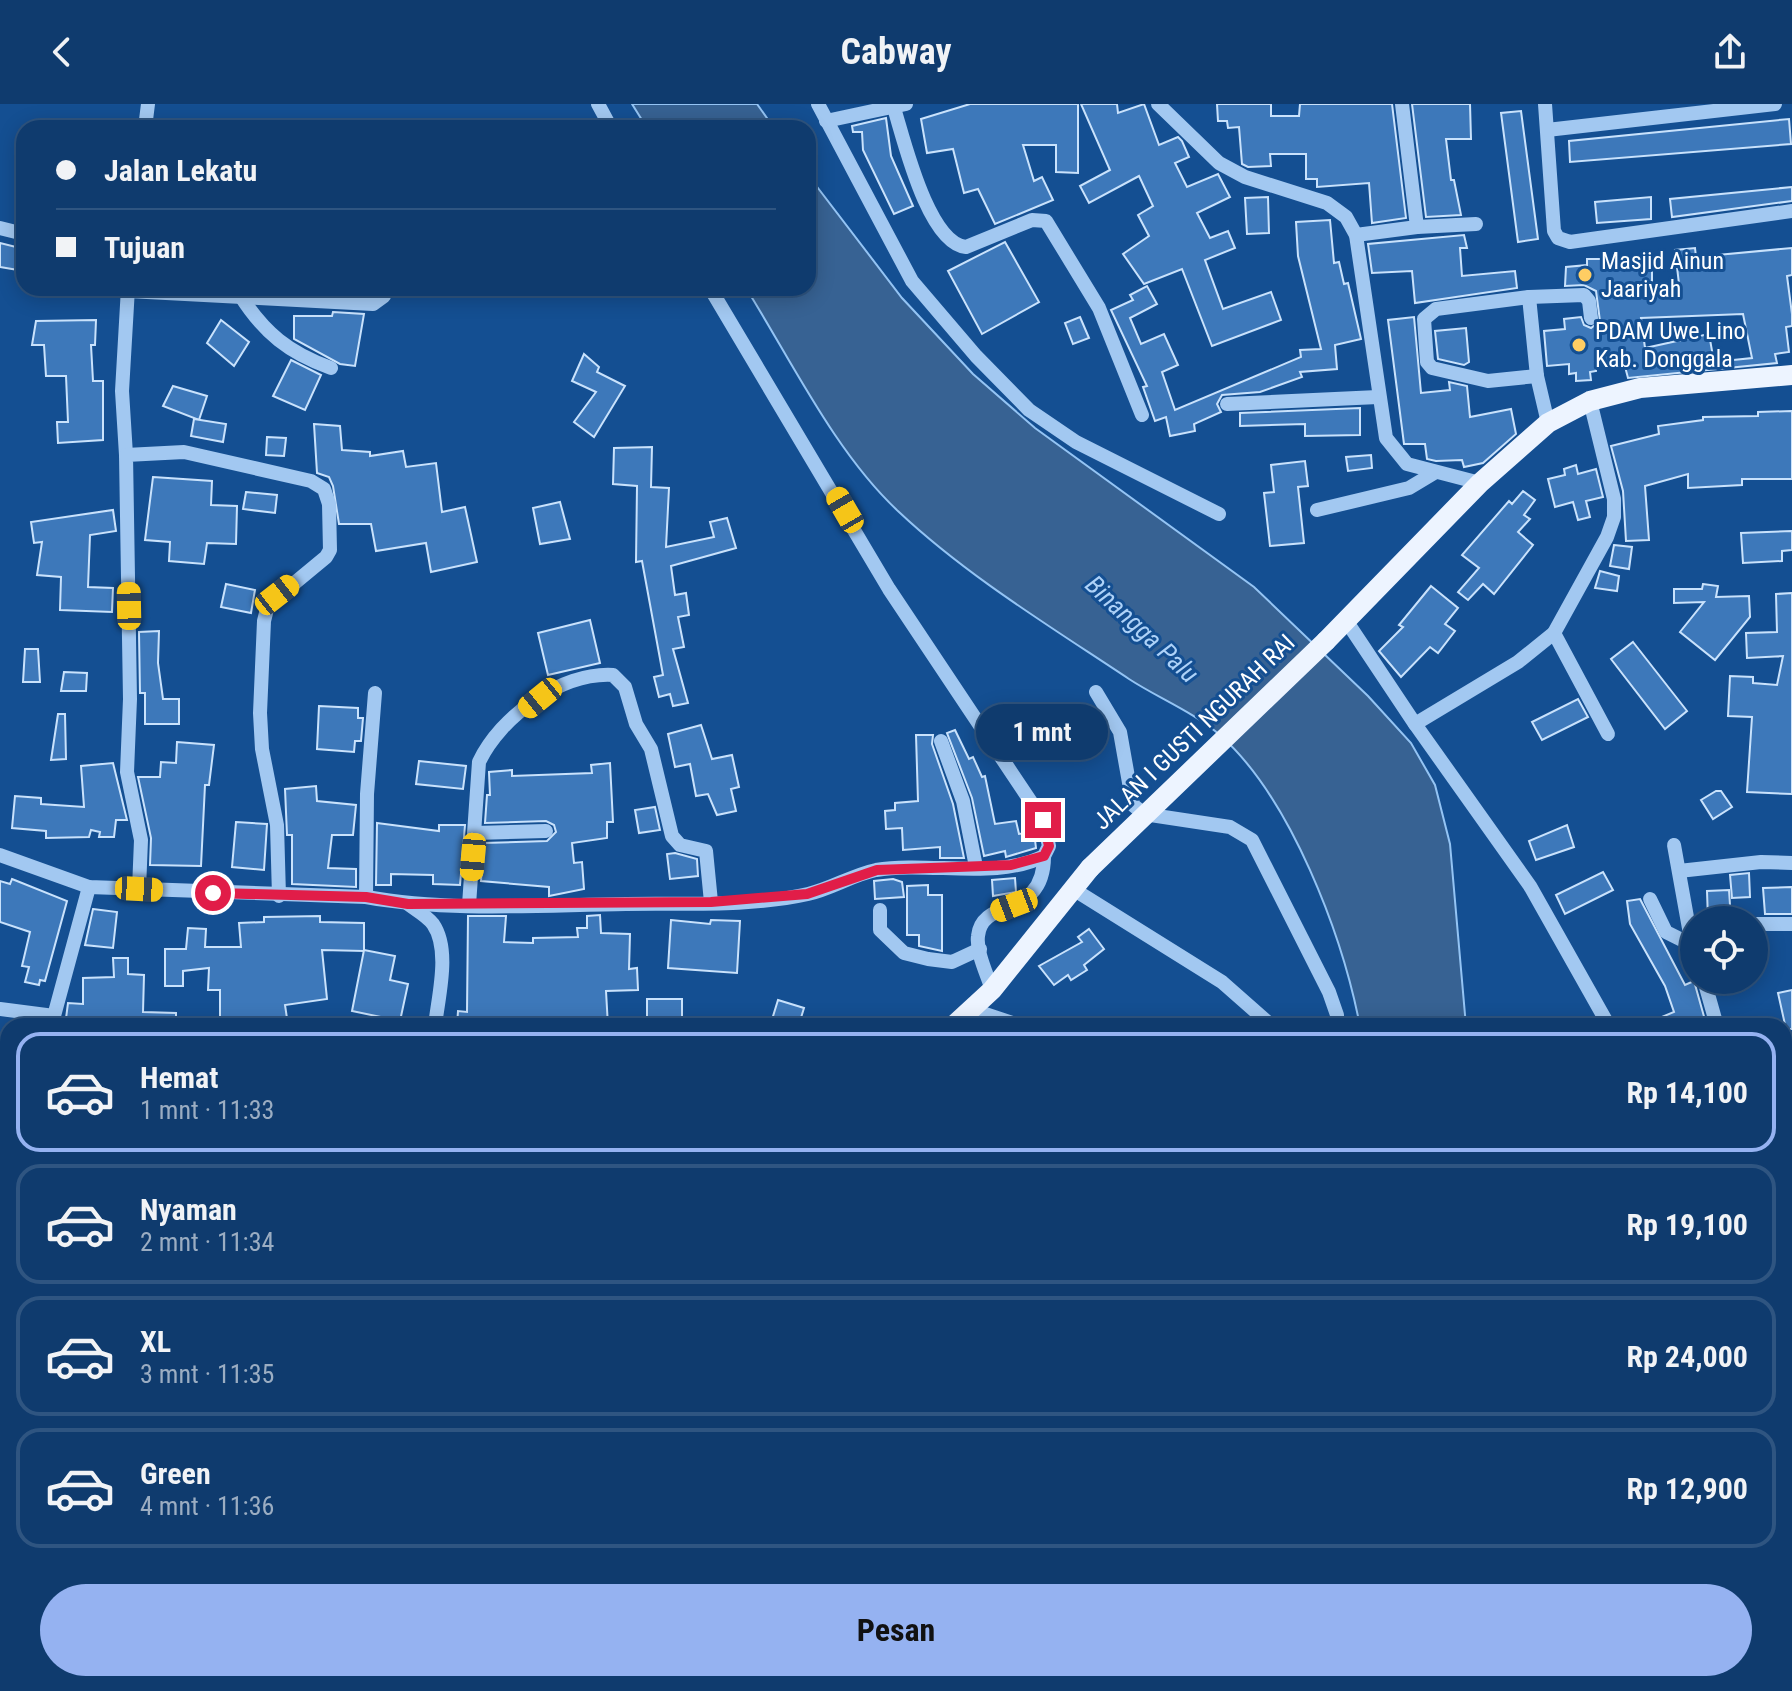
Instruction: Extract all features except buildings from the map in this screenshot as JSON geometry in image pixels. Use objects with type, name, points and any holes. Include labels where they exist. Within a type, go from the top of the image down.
[{"type":"main road","name":"JALAN I GUSTI NGURAH RAI","points":[[961,1018],[992,990],[1090,868],[1347,622],[1480,483],[1548,423],[1590,401],[1640,388],[1792,375]]},
{"type":"street","points":[[818,104],[912,281],[976,356],[1029,410],[1125,470],[1219,514]]},
{"type":"street","points":[[1158,104],[1219,163],[1245,177],[1327,203],[1346,217],[1356,235],[1386,438],[1395,453],[1407,464],[1480,483]]},
{"type":"street","points":[[1402,104],[1417,227]]},
{"type":"street","points":[[1545,104],[1554,231],[1558,238],[1570,242],[1792,211]]},
{"type":"street","points":[[1547,130],[1775,104]]},
{"type":"street","points":[[826,121],[900,105],[918,184],[944,237],[966,247],[1032,220],[1046,221],[1099,308],[1142,415]]},
{"type":"street","points":[[1356,235],[1476,224]]},
{"type":"street","points":[[1537,376],[1488,381],[1432,368],[1427,362],[1424,319],[1436,309],[1529,297],[1584,295],[1589,301],[1591,318]]},
{"type":"street","points":[[128,296],[122,391],[130,699],[127,772],[141,840],[139,889]]},
{"type":"street","points":[[241,296],[268,335],[300,356],[331,368]]},
{"type":"street","points":[[255,296],[373,304],[384,296]]},
{"type":"street","points":[[715,296],[889,589],[1043,820],[1049,846],[1044,856],[1044,874],[1035,891],[984,921],[977,939],[992,990]]},
{"type":"street","points":[[1529,297],[1537,376],[1548,423]]},
{"type":"street","points":[[1227,404],[1378,397]]},
{"type":"street","points":[[1415,724],[1518,662],[1554,633],[1607,537],[1614,517],[1614,499],[1590,401]]},
{"type":"street","points":[[126,455],[184,452],[238,463],[311,481],[324,489],[327,496],[331,539],[326,557],[277,595],[265,611],[260,713],[262,749],[277,825],[279,896]]},
{"type":"street","points":[[1317,510],[1409,488],[1434,473]]},
{"type":"street","points":[[1347,622],[1530,886],[1604,1018]]},
{"type":"street","points":[[1554,633],[1608,734]]},
{"type":"street","points":[[469,905],[479,762],[496,733],[540,698],[568,682],[613,675],[625,687],[636,724],[651,749],[672,836],[680,845],[703,848],[708,855],[711,902]]},
{"type":"street","points":[[1096,692],[1120,732],[1133,805],[1144,814],[1230,827],[1252,840],[1329,992],[1337,1018]]},
{"type":"street","points":[[366,897],[367,794],[375,693]]},
{"type":"street","points":[[941,741],[963,801],[976,867]]},
{"type":"street","points":[[475,833],[546,831]]},
{"type":"street","points":[[1674,845],[1685,906]]},
{"type":"street","points":[[0,855],[89,887],[366,897],[408,904],[469,905],[711,902],[807,894],[877,870],[1025,863],[1044,856]]},
{"type":"street","points":[[1679,871],[1761,862],[1792,863]]},
{"type":"street","points":[[56,1018],[89,887]]},
{"type":"street","points":[[1073,889],[1222,982],[1263,1018]]},
{"type":"street","points":[[1650,899],[1666,932],[1680,940]]},
{"type":"street","points":[[408,904],[434,925],[439,938],[441,971],[436,1018]]},
{"type":"street","points":[[880,910],[880,930],[904,953],[952,962],[980,949]]},
{"type":"street","points":[[1768,924],[1792,924]]},
{"type":"street","points":[[1708,994],[1715,1018]]},
{"type":"street","points":[[0,1009],[41,1018]]},
{"type":"street","points":[[970,1009],[999,1018]]},
{"type":"water","points":[[632,104],[757,104],[768,120],[642,120]]},
{"type":"water","name":"Binangga Palu","points":[[816,185],[902,298],[973,374],[1035,428],[1254,587],[1368,696],[1411,743],[1435,785],[1450,844],[1465,1018],[1358,1018],[1341,951],[1310,870],[1270,795],[1246,763],[1221,736],[1199,720],[1129,679],[1010,600],[925,535],[876,489],[816,405],[751,296],[816,296]]},
{"type":"place","name":"Masjid Ainun Jaariyah","points":[[1585,275]]},
{"type":"place","name":"PDAM Uwe Lino Kab. Donggala","points":[[1579,345]]},
{"type":"route","points":[[213,893],[366,897],[408,904],[469,905],[711,902],[780,898],[807,894],[877,870],[1011,865],[1037,860],[1044,856],[1049,846],[1043,820]]}]
